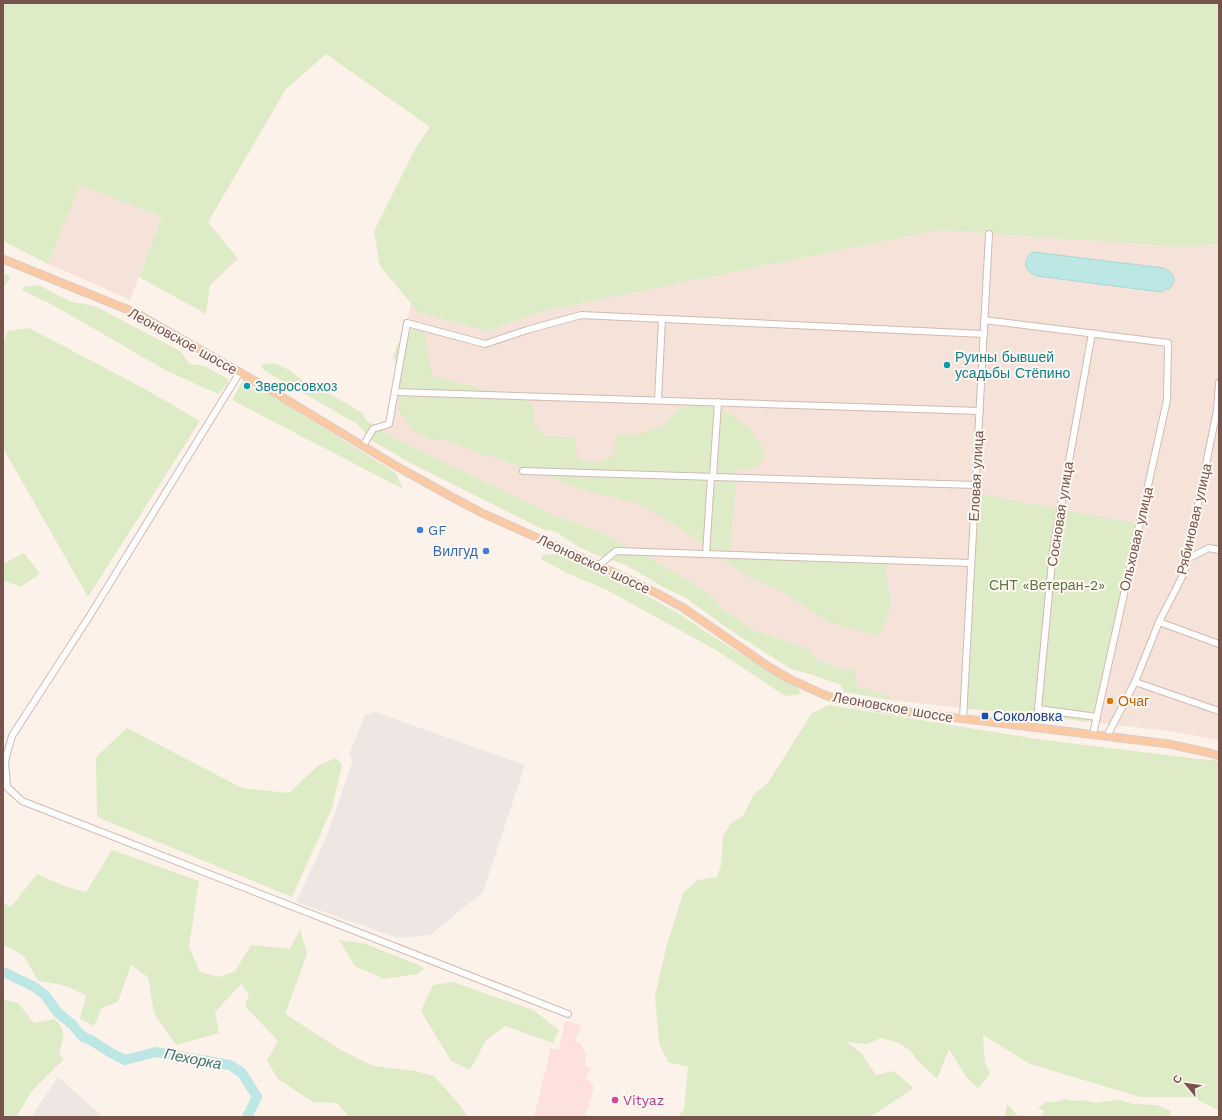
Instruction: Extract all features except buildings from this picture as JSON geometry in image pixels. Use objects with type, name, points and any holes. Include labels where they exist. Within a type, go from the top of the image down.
[{"type":"main road","name":"Леоновское шоссе","points":[[3,258],[136,313],[240,372],[363,446],[452,497],[482,513],[658,594],[682,607],[788,678],[832,698],[855,703],[963,719],[1169,744],[1219,756]]},
{"type":"street","name":"Еловая улица","points":[[963,719],[989,234]]},
{"type":"street","points":[[363,446],[373,429],[389,424],[407,323],[485,344],[527,330],[581,315],[984,334]]},
{"type":"street","points":[[658,400],[662,319]]},
{"type":"street","points":[[984,320],[1092,333]]},
{"type":"street","name":"Ольховая улица","points":[[1092,333],[1168,343],[1167,400],[1093,734]]},
{"type":"street","name":"Сосновая улица","points":[[1092,333],[1053,550],[1038,710],[1097,717]]},
{"type":"street","points":[[240,372],[89,617],[12,736],[5,761],[7,787],[22,801],[568,1014]]},
{"type":"street","name":"Рябиновая улица","points":[[1107,736],[1135,682],[1159,622],[1184,573],[1218,410],[1219,384]]},
{"type":"street","points":[[395,392],[980,410]]},
{"type":"street","points":[[706,554],[718,402]]},
{"type":"street","points":[[523,471],[976,486]]},
{"type":"street","points":[[1187,559],[1209,548],[1219,550]]},
{"type":"street","points":[[599,566],[616,551],[971,563]]},
{"type":"street","points":[[1159,622],[1219,644]]},
{"type":"street","points":[[1135,682],[1219,711]]},
{"type":"shaded area","points":[[80,185],[162,217],[130,300],[48,264]]},
{"type":"shaded area","points":[[938,230],[1183,247],[1219,244],[1219,741],[1170,731],[890,700],[888,696],[857,686],[849,671],[816,660],[809,649],[751,629],[725,611],[709,593],[635,549],[624,545],[611,537],[547,512],[501,490],[386,434],[380,427],[389,424],[411,303],[419,313],[488,331],[540,312]]},
{"type":"shaded area","points":[[375,712],[525,765],[483,892],[430,935],[398,938],[296,902],[326,838],[353,760],[349,755],[365,715]]},
{"type":"shaded area","points":[[565,1021],[581,1025],[575,1042],[581,1044],[586,1055],[585,1066],[591,1068],[586,1078],[594,1087],[585,1117],[534,1117],[551,1048],[559,1050]]},
{"type":"shaded area","points":[[58,1077],[103,1117],[31,1117]]},
{"type":"green space","points":[[3,3],[1219,3],[1219,244],[1183,247],[938,230],[540,312],[488,331],[419,313],[380,266],[374,231],[415,149],[430,127],[326,54],[286,89],[208,222],[238,259],[210,285],[206,314],[139,277],[162,217],[80,185],[48,264],[3,241]]},
{"type":"green space","points":[[3,273],[10,277],[3,289]]},
{"type":"green space","points":[[39,285],[71,302],[95,306],[180,351],[190,364],[204,366],[227,378],[228,383],[218,394],[167,371],[51,304],[23,291],[23,287]]},
{"type":"green space","points":[[29,328],[145,389],[200,421],[88,597],[3,448],[3,342],[8,331]]},
{"type":"green space","points":[[412,329],[425,332],[432,376],[472,386],[498,395],[520,392],[533,407],[534,426],[546,436],[575,438],[577,459],[598,463],[615,455],[616,434],[636,435],[662,427],[679,409],[701,404],[721,408],[750,428],[765,453],[758,468],[737,469],[730,554],[885,563],[891,602],[887,619],[879,636],[827,621],[781,591],[745,575],[675,525],[639,504],[583,490],[532,470],[467,449],[447,440],[429,439],[414,431],[398,410],[400,369],[393,357],[397,345]]},
{"type":"green space","points":[[275,363],[289,370],[311,387],[332,395],[362,413],[367,421],[379,427],[386,434],[547,512],[611,537],[624,545],[635,549],[709,593],[725,611],[751,629],[809,649],[816,660],[848,671],[854,668],[857,686],[889,696],[890,700],[844,692],[841,685],[791,669],[730,630],[686,598],[663,587],[626,565],[596,555],[577,546],[556,532],[542,529],[407,461],[373,441],[357,424],[265,371],[261,366],[264,364]]},
{"type":"green space","points":[[244,378],[396,473],[403,489],[232,400]]},
{"type":"green space","name":"СНТ «Ветеран-2»","points":[[975,493],[1139,524],[1095,722],[964,708]]},
{"type":"green space","points":[[24,553],[40,574],[20,587],[6,581],[3,583],[3,564]]},
{"type":"green space","points":[[561,553],[626,584],[676,612],[734,650],[797,686],[801,694],[785,696],[714,649],[605,589],[569,574],[541,559],[543,555]]},
{"type":"green space","points":[[829,705],[1037,739],[1214,760],[1219,762],[1219,1111],[1193,1097],[1140,1097],[1030,1064],[983,1035],[985,1063],[990,1074],[978,1088],[966,1077],[949,1049],[937,1079],[917,1060],[910,1050],[896,1042],[881,1038],[867,1044],[847,1042],[862,1054],[876,1075],[893,1071],[914,1088],[870,1117],[678,1117],[684,1109],[688,1067],[668,1062],[659,1043],[655,996],[666,948],[683,893],[698,880],[717,877],[721,865],[723,836],[732,822],[743,816],[754,794],[768,783],[811,714]]},
{"type":"green space","points":[[127,728],[242,788],[289,793],[319,765],[336,758],[342,765],[332,808],[292,897],[97,817],[96,757]]},
{"type":"green space","points":[[112,850],[199,881],[189,947],[200,972],[219,977],[235,971],[251,945],[290,949],[300,929],[307,954],[285,1014],[341,1050],[373,1066],[415,1071],[434,1076],[458,1103],[468,1117],[349,1117],[337,1103],[313,1102],[278,1079],[267,1061],[278,1041],[245,1006],[249,994],[241,984],[215,1012],[219,1033],[176,1045],[154,1013],[148,977],[131,965],[118,1002],[102,1008],[94,1026],[80,1019],[86,995],[63,985],[38,981],[24,956],[3,944],[3,903],[11,907],[37,874],[64,886],[86,892]]},
{"type":"green space","points":[[339,940],[366,944],[421,966],[424,969],[418,974],[384,979],[355,966]]},
{"type":"green space","points":[[453,982],[533,1010],[559,1030],[553,1043],[505,1026],[486,1040],[470,1070],[451,1061],[421,1011],[433,985]]},
{"type":"green space","points":[[3,999],[18,1003],[34,1023],[54,1019],[63,1031],[62,1044],[59,1054],[64,1059],[32,1091],[16,1117],[3,1117]]},
{"type":"green space","points":[[1065,1099],[1075,1101],[1083,1100],[1097,1103],[1120,1100],[1133,1104],[1157,1105],[1171,1111],[1171,1117],[1040,1117],[1045,1111],[1038,1108],[1046,1102],[1056,1102]]},
{"type":"green space","points":[[1007,1104],[1017,1115],[1040,1117],[1005,1117]]},
{"type":"water","points":[[1033,252],[1164,268],[1170,272],[1174,277],[1174,280],[1169,289],[1165,289],[1161,292],[1037,276],[1029,271],[1026,265],[1027,258]]},
{"type":"waterway","name":"Пехорка","points":[[3,972],[33,986],[45,995],[58,1013],[72,1024],[80,1034],[125,1060],[156,1052],[230,1065],[242,1073],[257,1097],[247,1117]]},
{"type":"place","name":"Руины бывшей усадьбы Стёпино","points":[[947,365]]},
{"type":"place","name":"Зверосовхоз","points":[[247,386]]},
{"type":"place","name":"GF","points":[[420,530]]},
{"type":"place","name":"Вилгуд","points":[[486,551]]},
{"type":"place","name":"Очаг","points":[[1110,701]]},
{"type":"place","name":"Соколовка","points":[[985,716]]},
{"type":"place","name":"Vityaz","points":[[615,1100]]}]
